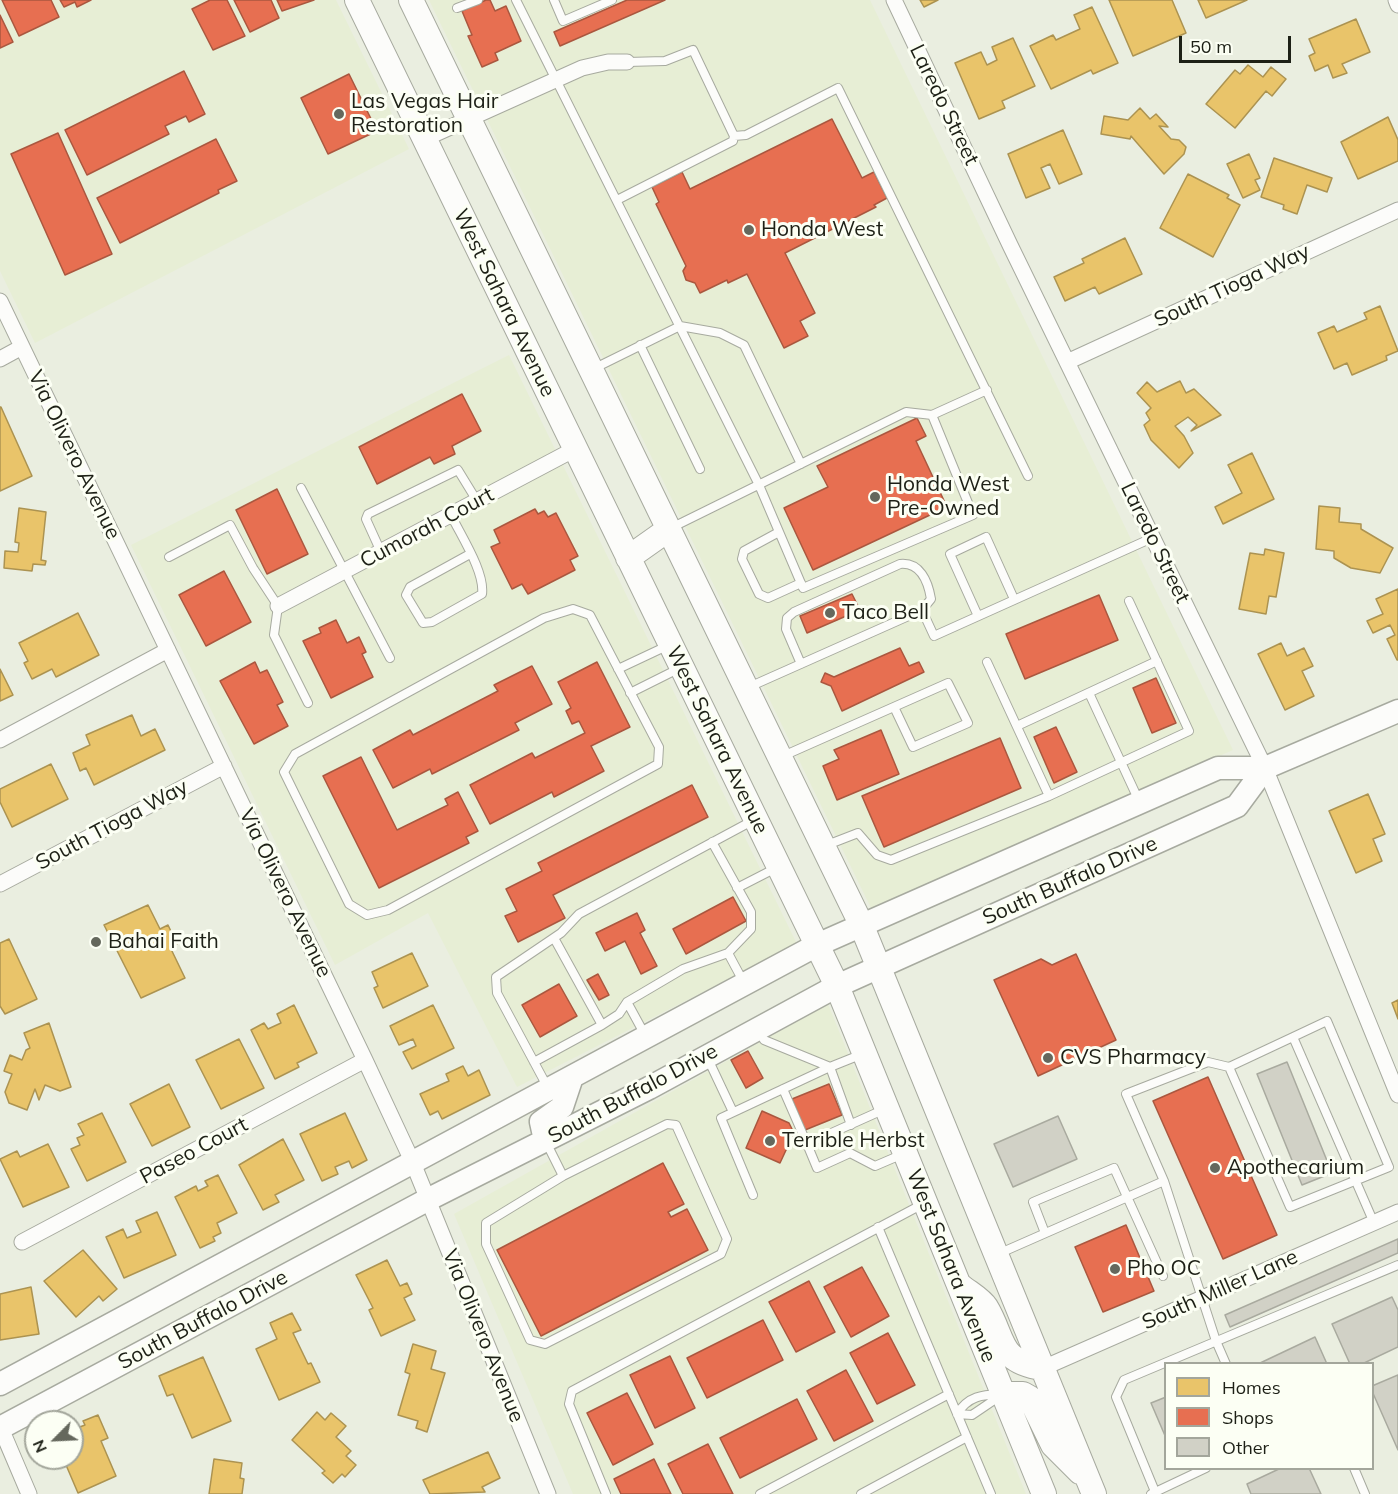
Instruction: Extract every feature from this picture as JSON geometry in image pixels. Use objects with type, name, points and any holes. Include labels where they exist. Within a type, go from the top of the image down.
[{"type":"main road","name":"West Sahara Avenue","points":[[357,0],[837,986],[1044,1494]]},
{"type":"main road","points":[[411,0],[861,924],[1091,1487]]},
{"type":"main road","points":[[628,558],[669,529]]},
{"type":"main road","name":"South Buffalo Drive","points":[[0,1384],[817,945],[1218,768],[1265,768],[1398,711]]},
{"type":"main road","name":"South Buffalo Drive","points":[[0,1428],[837,986],[1237,806],[1265,768]]},
{"type":"main road","points":[[545,1140],[541,1122],[562,1107],[572,1077]]},
{"type":"main road","points":[[958,1284],[985,1305],[998,1337],[1017,1360],[1023,1365],[1043,1368]]},
{"type":"main road","points":[[1003,1394],[1023,1394],[1030,1398],[1053,1445],[1091,1487]]},
{"type":"street","name":"Laredo Street","points":[[894,0],[1265,768],[1398,1095]]},
{"type":"street","points":[[1396,0],[1398,5]]},
{"type":"street","points":[[424,139],[590,65],[627,62]]},
{"type":"street","name":"South Tioga Way","points":[[1067,362],[1398,210]]},
{"type":"street","name":"Via Olivero Avenue","points":[[0,301],[365,1060],[428,1200],[548,1494]]},
{"type":"street","points":[[0,359],[22,347]]},
{"type":"street","name":"Cumorah Court","points":[[278,606],[575,449]]},
{"type":"street","points":[[0,740],[168,650]]},
{"type":"street","name":"South Tioga Way","points":[[0,884],[224,766]]},
{"type":"street","name":"Paseo Court","points":[[22,1242],[365,1060]]},
{"type":"street","name":"South Miller Lane","points":[[1043,1368],[1398,1212]]},
{"type":"street","points":[[0,1428],[29,1494]]},
{"type":"lane","points":[[457,8],[478,0]]},
{"type":"lane","points":[[516,0],[759,485],[803,588],[973,515],[932,415]]},
{"type":"lane","points":[[554,0],[563,21],[612,0]]},
{"type":"lane","points":[[617,200],[733,141],[734,136],[693,50],[665,61],[627,62]]},
{"type":"lane","points":[[734,136],[746,135],[838,88],[1028,476]]},
{"type":"lane","points":[[591,370],[680,326],[720,333],[744,345],[801,464]]},
{"type":"lane","points":[[640,345],[700,469]]},
{"type":"lane","points":[[669,529],[906,412],[932,415],[987,390]]},
{"type":"lane","points":[[381,552],[366,519],[368,513],[458,470],[477,501]]},
{"type":"lane","points":[[301,488],[390,658]]},
{"type":"lane","points":[[451,515],[470,554],[483,583],[482,594],[432,622],[423,623],[406,595],[410,586],[470,554]]},
{"type":"lane","points":[[169,557],[230,525],[253,568],[278,606],[274,635],[309,703]]},
{"type":"lane","points":[[779,532],[744,551],[742,559],[759,594],[768,598],[801,583]]},
{"type":"lane","points":[[978,616],[950,554],[986,537],[1014,599]]},
{"type":"lane","points":[[922,610],[934,636],[1152,538]]},
{"type":"lane","points":[[745,689],[922,610],[931,599],[924,577],[918,568],[909,563],[900,564],[794,612],[787,618],[786,629],[801,664]]},
{"type":"lane","points":[[823,847],[858,833],[877,855],[891,860],[1049,796],[1189,731],[1129,601]]},
{"type":"lane","points":[[573,609],[590,615],[630,693],[659,747],[658,764],[388,910],[367,915],[349,904],[284,772],[295,754],[544,618],[573,609]]},
{"type":"lane","points":[[618,669],[670,644]]},
{"type":"lane","points":[[987,662],[1049,796]]},
{"type":"lane","points":[[1017,726],[1157,662]]},
{"type":"lane","points":[[630,693],[682,667]]},
{"type":"lane","points":[[779,758],[948,683],[968,723],[913,747],[894,707]]},
{"type":"lane","points":[[1089,693],[1139,803]]},
{"type":"lane","points":[[549,1090],[496,993],[496,977],[554,938],[579,915],[755,819]]},
{"type":"lane","points":[[534,1062],[602,1025],[619,1014],[627,1002],[683,969],[728,954],[751,929],[751,912],[712,842]]},
{"type":"lane","points":[[737,888],[779,867]]},
{"type":"lane","points":[[554,938],[602,1025]]},
{"type":"lane","points":[[728,954],[744,983]]},
{"type":"lane","points":[[627,1002],[646,1036]]},
{"type":"lane","points":[[1225,1362],[1216,1341],[1164,1181],[1126,1094],[1208,1062],[1229,1067],[1327,1021],[1389,1167],[1290,1207],[1229,1067]]},
{"type":"lane","points":[[757,1028],[764,1040],[830,1067],[851,1125]]},
{"type":"lane","points":[[1293,1037],[1374,1223]]},
{"type":"lane","points":[[753,1195],[721,1118],[830,1067],[865,1054]]},
{"type":"lane","points":[[706,1055],[733,1112]]},
{"type":"lane","points":[[783,1089],[817,1168],[850,1153],[875,1166],[905,1153]]},
{"type":"lane","points":[[807,1144],[887,1109]]},
{"type":"lane","points":[[667,1124],[676,1125],[727,1239],[722,1254],[545,1344],[530,1340],[486,1244],[486,1223],[563,1176],[667,1124]]},
{"type":"lane","points":[[545,1140],[563,1176]]},
{"type":"lane","points":[[1046,1233],[1033,1202],[1114,1168],[1163,1276]]},
{"type":"lane","points":[[997,1255],[1164,1181]]},
{"type":"lane","points":[[606,1494],[569,1404],[572,1391],[925,1203]]},
{"type":"lane","points":[[878,1227],[991,1494]]},
{"type":"lane","points":[[1166,1362],[1398,1265]]},
{"type":"lane","points":[[1164,1363],[1124,1380],[1116,1397],[1154,1493],[1202,1470]]},
{"type":"lane","points":[[760,1494],[949,1394]]},
{"type":"lane","points":[[957,1414],[965,1402],[981,1395],[1003,1394]]},
{"type":"lane","points":[[957,1414],[972,1415],[1003,1394]]},
{"type":"lane","points":[[865,1493],[967,1437]]},
{"type":"lane","points":[[1355,1470],[1365,1494]]},
{"type":"shaded area","points":[[0,0],[336,0],[409,149],[35,343],[0,271]]},
{"type":"shaded area","points":[[429,0],[870,0],[1233,750],[871,908]]},
{"type":"shaded area","points":[[509,355],[797,944],[517,1087],[428,913],[335,965],[131,545]]},
{"type":"shaded area","points":[[828,1004],[1026,1494],[573,1494],[454,1214]]},
{"type":"building: Homes","points":[[920,0],[938,0],[924,7]]},
{"type":"building: Homes","points":[[1109,0],[1172,0],[1186,33],[1133,56]]},
{"type":"building: Homes","points":[[1198,0],[1247,0],[1206,18]]},
{"type":"building: Homes","points":[[1092,7],[1118,63],[1093,74],[1091,70],[1051,89],[1030,46],[1053,35],[1056,40],[1080,29],[1074,15]]},
{"type":"building: Homes","points":[[1356,19],[1370,52],[1342,64],[1347,73],[1333,78],[1328,65],[1315,71],[1309,56],[1315,53],[1309,39]]},
{"type":"building: Homes","points":[[1013,38],[1035,86],[1002,101],[1005,108],[979,119],[955,63],[981,52],[987,65],[997,60],[992,47]]},
{"type":"building: Homes","points":[[1248,65],[1263,77],[1271,67],[1286,79],[1272,96],[1266,91],[1235,128],[1206,104],[1235,70],[1240,74]]},
{"type":"building: Homes","points":[[1140,108],[1150,119],[1156,114],[1168,127],[1159,126],[1171,139],[1179,140],[1186,147],[1184,154],[1164,174],[1131,136],[1130,139],[1101,134],[1104,116],[1128,120]]},
{"type":"building: Homes","points":[[1388,117],[1398,140],[1398,161],[1358,179],[1341,142]]},
{"type":"building: Homes","points":[[1063,130],[1082,174],[1059,184],[1050,164],[1041,168],[1050,188],[1026,198],[1008,154]]},
{"type":"building: Homes","points":[[1249,154],[1260,178],[1255,180],[1260,190],[1243,198],[1227,164]]},
{"type":"building: Homes","points":[[1274,158],[1332,178],[1327,192],[1307,185],[1297,214],[1283,209],[1284,205],[1261,197]]},
{"type":"building: Homes","points":[[1188,174],[1229,195],[1227,198],[1240,205],[1213,257],[1160,228]]},
{"type":"building: Homes","points":[[1125,238],[1142,274],[1099,294],[1095,287],[1065,301],[1054,277],[1084,263],[1082,259]]},
{"type":"building: Homes","points":[[1380,306],[1398,351],[1386,356],[1387,360],[1352,375],[1347,363],[1334,369],[1318,333],[1334,326],[1337,332],[1367,319],[1364,313]]},
{"type":"building: Homes","points":[[1180,381],[1186,393],[1194,389],[1221,415],[1191,431],[1197,425],[1188,417],[1175,426],[1184,436],[1193,453],[1179,468],[1151,440],[1144,425],[1150,420],[1146,413],[1151,408],[1137,393],[1147,382],[1157,392]]},
{"type":"building: Homes","points":[[0,407],[32,476],[0,491]]},
{"type":"building: Homes","points":[[1252,453],[1274,499],[1223,524],[1215,507],[1242,493],[1228,465]]},
{"type":"building: Homes","points":[[1319,506],[1340,508],[1339,522],[1361,524],[1361,529],[1393,548],[1380,573],[1351,568],[1334,558],[1334,551],[1316,549]]},
{"type":"building: Homes","points":[[19,508],[46,512],[41,560],[46,561],[45,565],[33,564],[32,571],[4,568],[5,551],[18,552],[19,543],[15,542]]},
{"type":"building: Homes","points":[[1265,549],[1284,553],[1276,597],[1269,596],[1266,614],[1239,609],[1250,553],[1264,555]]},
{"type":"building: Homes","points":[[1398,589],[1397,660],[1387,639],[1395,635],[1390,625],[1373,633],[1367,621],[1383,614],[1376,599]]},
{"type":"building: Homes","points":[[78,613],[99,655],[56,677],[52,669],[32,679],[24,663],[28,661],[19,643]]},
{"type":"building: Homes","points":[[1281,643],[1287,656],[1304,648],[1313,666],[1302,671],[1314,696],[1285,710],[1258,654]]},
{"type":"building: Homes","points":[[0,669],[13,695],[0,701]]},
{"type":"building: Homes","points":[[132,715],[141,736],[155,729],[165,750],[94,785],[86,768],[80,771],[73,753],[90,745],[86,735]]},
{"type":"building: Homes","points":[[51,764],[68,799],[12,827],[0,802],[0,789]]},
{"type":"building: Homes","points":[[1368,794],[1385,834],[1373,839],[1382,861],[1356,873],[1329,811]]},
{"type":"building: Homes","points":[[148,905],[160,929],[168,925],[177,944],[170,947],[185,978],[141,998],[104,925]]},
{"type":"building: Homes","points":[[9,939],[37,999],[5,1014],[0,1006],[0,943]]},
{"type":"building: Homes","points":[[412,953],[428,986],[383,1008],[374,988],[378,986],[372,972]]},
{"type":"building: Homes","points":[[1398,1000],[1398,1019],[1392,1003]]},
{"type":"building: Homes","points":[[294,1005],[317,1053],[297,1063],[299,1067],[275,1079],[251,1030],[264,1023],[268,1029],[281,1023],[277,1014]]},
{"type":"building: Homes","points":[[433,1005],[454,1048],[412,1069],[403,1052],[416,1046],[413,1039],[399,1045],[390,1026]]},
{"type":"building: Homes","points":[[49,1023],[71,1087],[60,1091],[45,1085],[39,1100],[35,1089],[27,1110],[9,1103],[5,1092],[12,1074],[4,1071],[10,1055],[22,1060],[26,1050],[30,1048],[24,1033]]},
{"type":"building: Homes","points":[[239,1039],[264,1088],[221,1109],[196,1060]]},
{"type":"building: Homes","points":[[463,1066],[468,1076],[479,1070],[490,1095],[442,1119],[438,1111],[430,1115],[420,1094],[449,1081],[446,1074]]},
{"type":"building: Homes","points":[[169,1084],[190,1127],[152,1146],[130,1104]]},
{"type":"building: Homes","points":[[102,1113],[126,1162],[87,1181],[71,1149],[80,1145],[77,1138],[84,1135],[78,1124]]},
{"type":"building: Homes","points":[[345,1113],[367,1160],[352,1168],[349,1161],[335,1167],[338,1174],[322,1181],[300,1134]]},
{"type":"building: Homes","points":[[283,1139],[304,1180],[275,1195],[279,1202],[263,1210],[239,1165]]},
{"type":"building: Homes","points":[[48,1144],[69,1187],[23,1207],[0,1159],[17,1151],[20,1157]]},
{"type":"building: Homes","points":[[218,1175],[237,1213],[217,1223],[221,1233],[213,1237],[215,1241],[200,1248],[175,1197],[196,1186],[198,1191],[208,1186],[205,1181]]},
{"type":"building: Homes","points":[[157,1212],[176,1255],[124,1278],[106,1237],[123,1229],[127,1238],[141,1232],[136,1221]]},
{"type":"building: Homes","points":[[83,1250],[117,1289],[103,1301],[99,1296],[76,1317],[44,1281]]},
{"type":"building: Homes","points":[[387,1260],[400,1286],[407,1283],[412,1294],[404,1298],[415,1320],[381,1336],[369,1310],[373,1308],[356,1275]]},
{"type":"building: Homes","points":[[31,1287],[39,1334],[0,1340],[0,1294]]},
{"type":"building: Homes","points":[[292,1313],[301,1330],[293,1333],[308,1364],[311,1363],[320,1382],[279,1400],[256,1349],[277,1339],[270,1323]]},
{"type":"building: Homes","points":[[413,1344],[436,1351],[431,1369],[445,1373],[427,1432],[416,1428],[418,1421],[398,1415],[410,1374],[405,1372]]},
{"type":"building: Homes","points":[[203,1357],[231,1421],[192,1438],[173,1394],[167,1396],[159,1376]]},
{"type":"building: Homes","points":[[317,1412],[325,1420],[331,1413],[346,1426],[336,1437],[351,1451],[346,1456],[356,1465],[345,1477],[342,1474],[333,1483],[322,1473],[325,1471],[292,1440]]},
{"type":"building: Homes","points":[[98,1415],[108,1438],[101,1441],[116,1476],[78,1493],[68,1470],[84,1470],[84,1421]]},
{"type":"building: Homes","points":[[488,1452],[500,1478],[482,1487],[485,1492],[430,1494],[423,1480]]},
{"type":"building: Homes","points":[[214,1459],[242,1463],[240,1478],[244,1479],[242,1494],[209,1494]]},
{"type":"building: Shops","points":[[2,0],[51,0],[59,17],[19,36]]},
{"type":"building: Shops","points":[[60,0],[91,0],[77,7],[75,2],[64,7]]},
{"type":"building: Shops","points":[[210,0],[227,0],[245,36],[213,50],[192,9]]},
{"type":"building: Shops","points":[[234,0],[271,0],[279,18],[250,32]]},
{"type":"building: Shops","points":[[277,0],[314,0],[282,11]]},
{"type":"building: Shops","points":[[490,0],[495,11],[506,6],[521,41],[495,53],[498,60],[482,67],[468,36],[472,35],[462,11]]},
{"type":"building: Shops","points":[[627,0],[665,0],[560,46],[554,32]]},
{"type":"building: Shops","points":[[0,15],[13,42],[0,48]]},
{"type":"building: Shops","points":[[184,71],[205,114],[189,122],[186,116],[165,126],[169,134],[87,175],[65,130]]},
{"type":"building: Shops","name":"Las Vegas Hair Restoration","points":[[349,74],[377,131],[328,154],[301,98]]},
{"type":"building: Shops","name":"Honda West","points":[[832,119],[862,178],[874,172],[887,198],[874,205],[876,207],[785,253],[815,313],[800,321],[808,336],[784,348],[747,274],[728,283],[727,280],[700,293],[695,283],[686,280],[683,271],[686,266],[656,204],[659,202],[652,187],[682,172],[690,189]]},
{"type":"building: Shops","points":[[58,133],[112,254],[65,275],[11,154]]},
{"type":"building: Shops","points":[[216,139],[237,181],[218,190],[219,193],[120,243],[97,198]]},
{"type":"building: Shops","points":[[462,394],[481,431],[452,446],[455,454],[434,464],[430,457],[377,484],[359,447]]},
{"type":"building: Shops","name":"Honda West Pre-Owned","points":[[917,418],[926,436],[916,441],[947,507],[813,570],[784,508],[828,487],[817,466]]},
{"type":"building: Shops","points":[[277,489],[308,554],[267,574],[236,510]]},
{"type":"building: Shops","points":[[535,509],[538,514],[544,511],[548,517],[556,513],[578,556],[570,560],[575,570],[528,594],[522,584],[512,589],[491,547],[500,543],[494,530]]},
{"type":"building: Shops","points":[[224,571],[251,622],[206,646],[179,595]]},
{"type":"building: Shops","name":"Taco Bell","points":[[852,594],[860,610],[807,633],[800,616]]},
{"type":"building: Shops","points":[[1099,595],[1118,640],[1025,679],[1006,634]]},
{"type":"building: Shops","points":[[336,620],[347,643],[359,637],[366,652],[362,654],[373,677],[331,698],[303,641],[321,633],[319,628]]},
{"type":"building: Shops","points":[[900,648],[909,666],[919,662],[924,672],[842,711],[831,686],[821,682],[825,673],[834,677]]},
{"type":"building: Shops","points":[[255,662],[260,673],[267,670],[283,702],[277,705],[288,726],[254,744],[220,681]]},
{"type":"building: Shops","points":[[597,662],[630,727],[591,746],[604,771],[554,797],[552,792],[490,824],[470,785],[532,753],[535,758],[585,733],[579,721],[572,724],[566,711],[571,708],[558,682]]},
{"type":"building: Shops","points":[[532,666],[552,704],[515,723],[519,730],[432,774],[430,769],[393,788],[373,750],[410,730],[413,735],[498,691],[494,685]]},
{"type":"building: Shops","points":[[1156,678],[1176,723],[1152,733],[1133,688]]},
{"type":"building: Shops","points":[[1056,727],[1077,772],[1054,783],[1034,737]]},
{"type":"building: Shops","points":[[881,730],[899,774],[837,800],[823,766],[839,759],[834,750]]},
{"type":"building: Shops","points":[[1000,738],[1021,788],[884,847],[862,796]]},
{"type":"building: Shops","points":[[361,757],[397,830],[448,805],[445,799],[458,792],[478,831],[466,837],[469,843],[379,888],[323,776]]},
{"type":"building: Shops","points":[[692,785],[708,817],[553,895],[565,918],[518,942],[505,916],[517,911],[506,889],[542,871],[538,863]]},
{"type":"building: Shops","points":[[733,897],[746,921],[686,954],[673,929]]},
{"type":"building: Shops","points":[[637,913],[645,930],[640,933],[657,966],[641,974],[625,941],[605,951],[596,933]]},
{"type":"building: Shops","name":"CVS Pharmacy","points":[[1076,954],[1116,1040],[1038,1076],[994,980],[1041,959],[1052,965]]},
{"type":"building: Shops","points":[[598,974],[609,995],[599,1000],[587,980]]},
{"type":"building: Shops","points":[[559,984],[577,1016],[540,1037],[522,1005]]},
{"type":"building: Shops","points":[[748,1051],[763,1078],[746,1088],[731,1060]]},
{"type":"building: Shops","name":"Apothecarium","points":[[1208,1077],[1277,1235],[1223,1259],[1153,1101]]},
{"type":"building: Shops","points":[[829,1084],[842,1115],[805,1130],[792,1099]]},
{"type":"building: Shops","name":"Terrible Herbst","points":[[762,1111],[789,1123],[794,1133],[780,1163],[746,1148]]},
{"type":"building: Shops","points":[[663,1163],[684,1204],[668,1212],[671,1217],[687,1209],[708,1250],[541,1336],[497,1250]]},
{"type":"building: Shops","name":"Pho OC","points":[[1126,1225],[1154,1291],[1103,1312],[1075,1247]]},
{"type":"building: Shops","points":[[862,1267],[889,1316],[851,1337],[824,1287]]},
{"type":"building: Shops","points":[[809,1281],[835,1332],[796,1352],[769,1302]]},
{"type":"building: Shops","points":[[763,1320],[783,1360],[707,1398],[687,1358]]},
{"type":"building: Shops","points":[[888,1333],[915,1385],[877,1404],[850,1353]]},
{"type":"building: Shops","points":[[670,1356],[695,1408],[655,1428],[630,1375]]},
{"type":"building: Shops","points":[[846,1370],[873,1421],[834,1441],[807,1391]]},
{"type":"building: Shops","points":[[627,1393],[653,1444],[613,1465],[587,1413]]},
{"type":"building: Shops","points":[[797,1399],[817,1439],[740,1478],[720,1438]]},
{"type":"building: Shops","points":[[708,1444],[733,1494],[683,1494],[668,1464]]},
{"type":"building: Shops","points":[[654,1459],[671,1494],[621,1494],[614,1479]]},
{"type":"building: Other","points":[[1287,1062],[1332,1173],[1302,1185],[1257,1074]]},
{"type":"building: Other","points":[[1058,1116],[1077,1159],[1013,1187],[994,1144]]},
{"type":"building: Other","points":[[1398,1239],[1398,1253],[1230,1327],[1225,1315]]},
{"type":"building: Other","points":[[1392,1297],[1398,1310],[1398,1347],[1366,1362],[1349,1362],[1332,1324]]},
{"type":"building: Other","points":[[1315,1337],[1326,1362],[1262,1362]]},
{"type":"building: Other","points":[[1398,1375],[1398,1450],[1374,1396],[1374,1385]]},
{"type":"building: Other","points":[[1164,1398],[1164,1433],[1151,1403]]},
{"type":"building: Other","points":[[1277,1470],[1310,1470],[1321,1494],[1251,1494],[1247,1484]]},
{"type":"place","name":"Las Vegas Hair Restoration","points":[[339,114]]},
{"type":"place","name":"Honda West","points":[[749,230]]},
{"type":"place","name":"Honda West Pre-Owned","points":[[875,497]]},
{"type":"place","name":"Taco Bell","points":[[830,613]]},
{"type":"place","name":"Bahai Faith","points":[[96,942]]},
{"type":"place","name":"CVS Pharmacy","points":[[1048,1058]]},
{"type":"place","name":"Terrible Herbst","points":[[770,1141]]},
{"type":"place","name":"Apothecarium","points":[[1215,1168]]},
{"type":"place","name":"Pho OC","points":[[1115,1269]]}]
